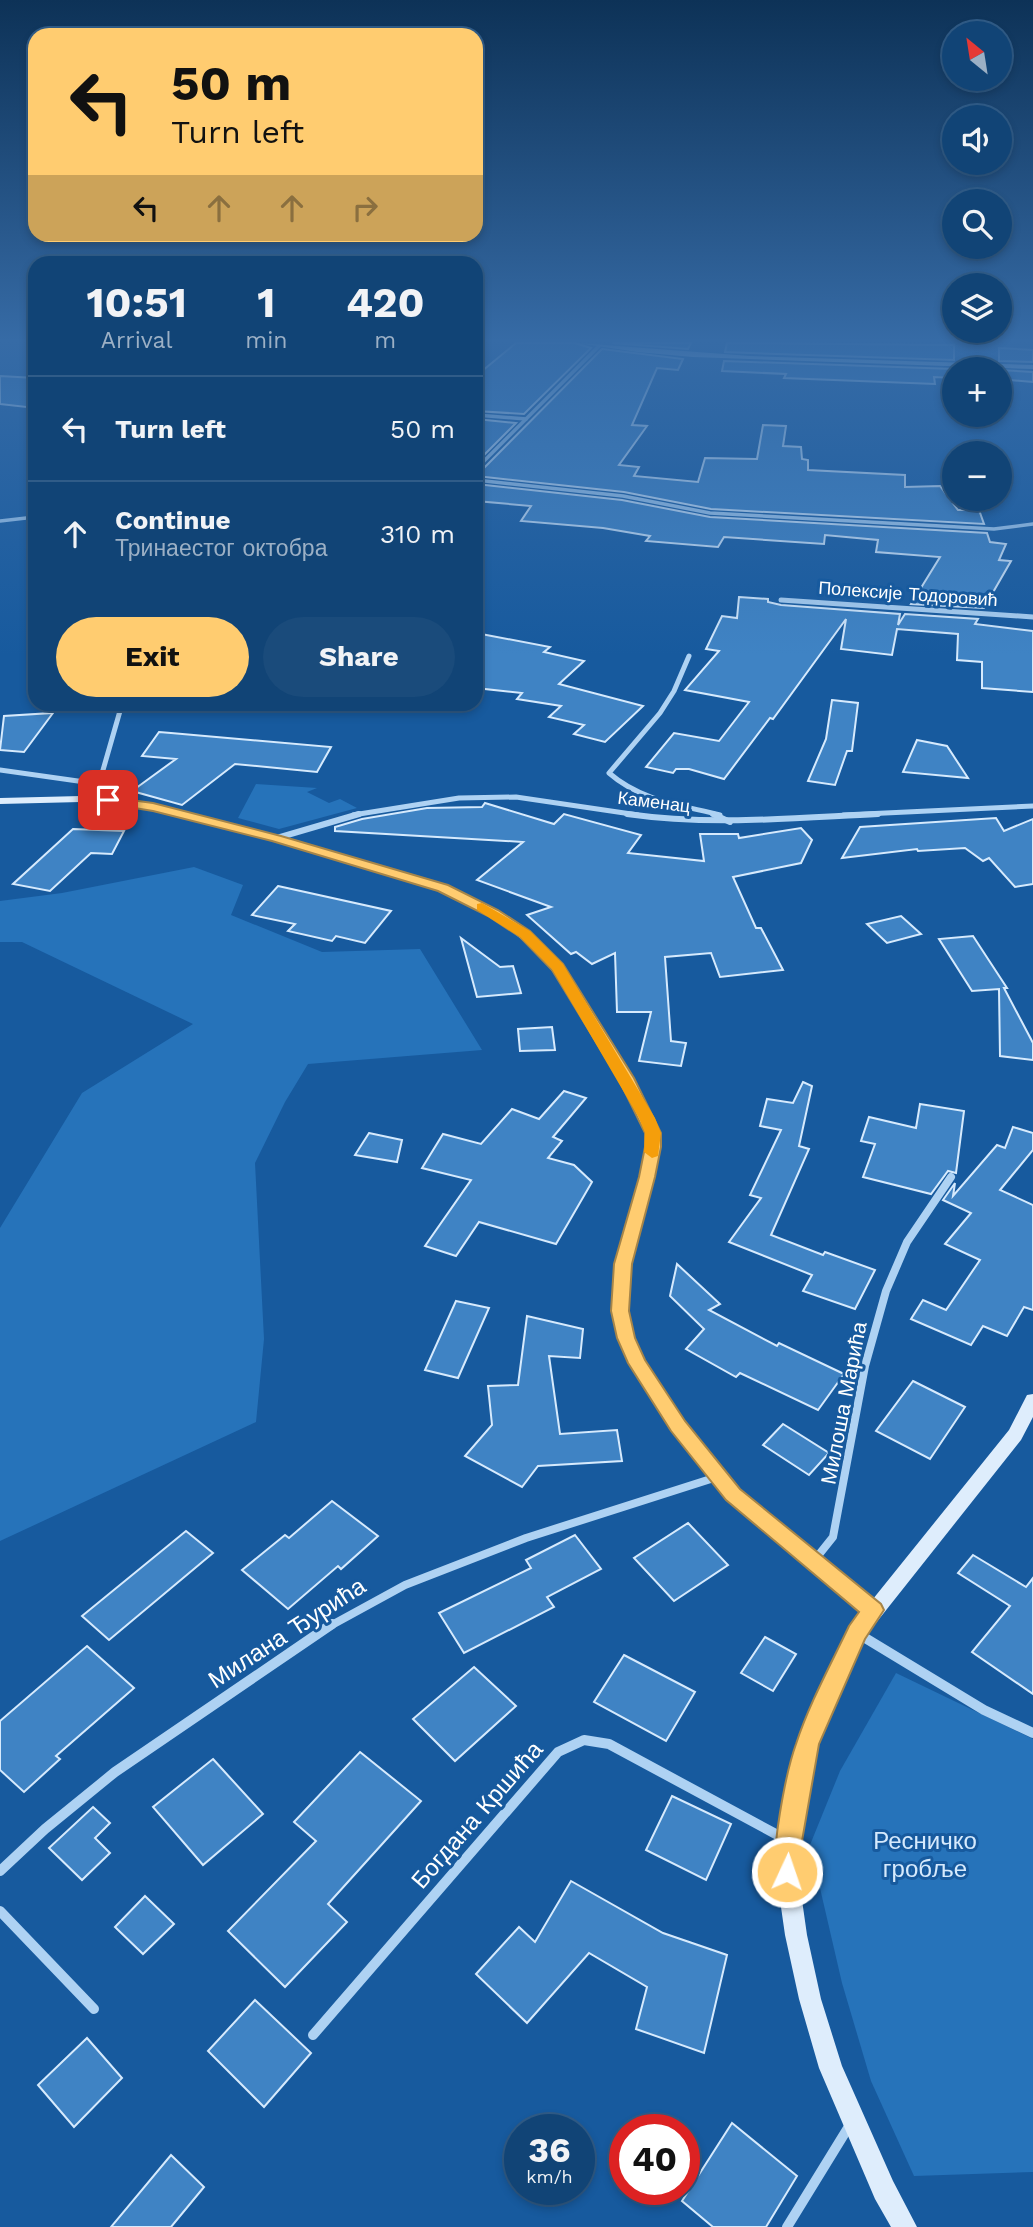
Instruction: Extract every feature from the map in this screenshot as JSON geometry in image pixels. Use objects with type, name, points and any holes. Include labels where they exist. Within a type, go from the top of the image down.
[{"type":"street","points":[[483,462],[498,447]]},
{"type":"street","points":[[483,481],[623,496],[723,514],[994,529],[1033,524]]},
{"type":"street","points":[[0,521],[28,518]]},
{"type":"street","name":"Полексије Тодоровић","points":[[780,600],[1033,617]]},
{"type":"street","points":[[689,656],[673,692],[660,712],[639,740],[609,772],[627,787],[648,796],[722,816],[730,822]]},
{"type":"street","points":[[99,784],[120,711]]},
{"type":"street","points":[[0,770],[99,784],[111,794],[108,800]]},
{"type":"street","name":"Каменац","points":[[277,838],[377,809],[472,797],[516,797],[675,821],[730,822],[1033,806]]},
{"type":"street","points":[[0,801],[108,800],[153,807],[277,838],[422,881],[463,897],[525,934],[558,967],[626,1078],[653,1133],[647,1177],[623,1264],[620,1311],[626,1338],[651,1389],[717,1477],[756,1516],[873,1610]]},
{"type":"street","name":"Милоша Марића","points":[[813,1563],[833,1536],[865,1366],[886,1292],[907,1242],[951,1177]]},
{"type":"street","points":[[905,2227],[831,2068],[810,1999],[796,1935],[787,1872],[788,1841],[807,1744],[857,1633],[1015,1435],[1033,1400]]},
{"type":"street","name":"Милана Ђурића","points":[[0,1871],[45,1829],[115,1772],[345,1615],[405,1585],[526,1538],[717,1477]]},
{"type":"street","points":[[857,1633],[984,1710],[1033,1733]]},
{"type":"street","name":"Богдана Кршића","points":[[313,2035],[558,1752],[584,1740],[609,1744],[788,1841]]},
{"type":"street","points":[[0,1911],[94,2009]]},
{"type":"street","points":[[787,2227],[853,2119]]},
{"type":"green space","points":[[256,784],[317,788],[307,792],[329,803],[340,799],[357,808],[279,829],[238,818]]},
{"type":"green space","points":[[194,867],[243,885],[231,915],[322,952],[420,949],[482,1050],[308,1064],[285,1102],[255,1163],[264,1339],[256,1422],[0,1541],[0,1228],[82,1093],[193,1024],[22,942],[0,942],[0,901],[62,893]]},
{"type":"green space","name":"Ресничко гробље","points":[[896,1673],[1033,1739],[1033,2172],[914,2176],[871,2081],[842,1983],[810,1845],[840,1771]]},
{"type":"building","points":[[483,447],[492,447],[483,456]]},
{"type":"building","points":[[505,447],[632,447],[619,465],[639,467],[634,476],[698,482],[705,458],[757,459],[759,447],[801,447],[802,459],[808,460],[808,470],[905,475],[905,487],[940,486],[942,511],[979,511],[984,524],[711,509],[624,492],[483,477],[483,469]]},
{"type":"building","points":[[483,485],[622,500],[710,517],[987,533],[990,542],[1006,544],[999,560],[1011,561],[984,608],[911,604],[940,557],[876,552],[878,540],[825,535],[824,544],[724,537],[718,547],[646,541],[650,536],[603,528],[521,521],[531,506],[483,502]]},
{"type":"building","points":[[739,597],[768,599],[768,602],[781,605],[900,614],[898,625],[905,614],[978,619],[975,624],[1033,631],[1033,692],[982,688],[982,662],[957,660],[958,634],[897,629],[892,655],[841,649],[846,619],[773,719],[770,718],[724,779],[689,769],[676,769],[673,773],[646,767],[674,733],[719,741],[749,702],[685,690],[719,651],[706,649],[722,616],[737,618]]},
{"type":"building","points":[[483,634],[550,647],[544,652],[584,661],[559,684],[643,706],[605,742],[574,734],[584,725],[549,717],[561,706],[517,699],[522,693],[483,689]]},
{"type":"building","points":[[832,700],[858,703],[852,751],[847,751],[835,785],[808,781],[826,739]]},
{"type":"building","points":[[53,713],[24,752],[0,750],[4,716]]},
{"type":"building","points":[[159,732],[331,747],[317,772],[235,764],[182,805],[132,791],[176,759],[142,756]]},
{"type":"building","points":[[917,740],[947,746],[968,778],[903,772]]},
{"type":"building","points":[[485,803],[554,824],[564,814],[641,835],[628,853],[704,861],[700,834],[738,834],[739,838],[801,828],[812,840],[801,863],[733,877],[756,928],[761,928],[783,970],[720,977],[711,953],[665,957],[671,1041],[686,1043],[681,1066],[639,1061],[651,1012],[617,1012],[615,953],[592,964],[576,952],[571,954],[527,915],[551,907],[477,880],[523,842],[335,831],[335,827],[362,819],[427,808],[482,807]]},
{"type":"building","points":[[996,818],[1004,831],[1033,819],[1033,884],[1015,887],[989,858],[983,861],[965,848],[917,849],[842,858],[860,827]]},
{"type":"building","points":[[73,829],[124,831],[112,854],[91,853],[50,891],[13,884]]},
{"type":"building","points":[[278,886],[391,911],[365,943],[336,936],[332,941],[288,931],[295,924],[252,915]]},
{"type":"building","points":[[901,916],[921,934],[887,943],[867,924]]},
{"type":"building","points":[[973,936],[1007,988],[1004,988],[1033,1043],[1033,1060],[1000,1056],[999,989],[972,991],[939,939]]},
{"type":"building","points":[[461,938],[500,967],[513,966],[521,993],[477,997]]},
{"type":"building","points":[[552,1027],[555,1050],[520,1051],[518,1029]]},
{"type":"building","points":[[803,1082],[812,1086],[799,1146],[809,1149],[771,1235],[823,1255],[825,1252],[875,1270],[855,1309],[803,1291],[812,1275],[729,1242],[761,1198],[750,1195],[781,1130],[760,1126],[767,1099],[793,1103]]},
{"type":"building","points":[[564,1091],[586,1098],[553,1137],[562,1141],[548,1158],[574,1165],[592,1182],[556,1244],[479,1222],[456,1256],[425,1246],[471,1180],[422,1168],[443,1134],[481,1144],[512,1109],[539,1119]]},
{"type":"building","points":[[920,1104],[964,1111],[956,1173],[948,1171],[931,1194],[863,1177],[875,1144],[861,1141],[869,1117],[916,1128]]},
{"type":"building","points":[[1013,1127],[1033,1133],[1033,1150],[1000,1190],[1033,1205],[1033,1310],[1024,1307],[1007,1336],[983,1326],[971,1345],[911,1319],[923,1300],[946,1310],[980,1260],[945,1244],[971,1213],[943,1200],[955,1183],[953,1196],[997,1145],[1005,1148]]},
{"type":"building","points":[[369,1133],[402,1140],[397,1162],[355,1155]]},
{"type":"building","points":[[677,1264],[720,1304],[709,1310],[777,1346],[779,1343],[844,1374],[818,1410],[740,1373],[736,1377],[686,1349],[704,1329],[670,1296]]},
{"type":"building","points":[[456,1301],[489,1308],[458,1378],[425,1370]]},
{"type":"building","points":[[527,1316],[583,1329],[580,1358],[549,1356],[560,1434],[617,1430],[622,1461],[538,1466],[522,1487],[465,1456],[492,1425],[488,1386],[518,1385]]},
{"type":"building","points":[[913,1381],[965,1407],[930,1459],[876,1431]]},
{"type":"building","points":[[783,1424],[829,1453],[809,1475],[763,1445]]},
{"type":"building","points":[[332,1501],[378,1536],[341,1569],[338,1566],[288,1609],[242,1570],[285,1535],[289,1538]]},
{"type":"building","points":[[688,1523],[728,1565],[674,1601],[634,1558]]},
{"type":"building","points":[[186,1531],[213,1553],[109,1640],[82,1616]]},
{"type":"building","points":[[575,1535],[601,1569],[547,1597],[554,1607],[464,1653],[439,1613],[531,1568],[526,1560]]},
{"type":"building","points":[[973,1555],[1026,1587],[1033,1578],[1033,1694],[972,1652],[1010,1606],[958,1573]]},
{"type":"building","points":[[765,1637],[796,1654],[773,1691],[741,1673]]},
{"type":"building","points":[[87,1646],[134,1688],[56,1756],[60,1759],[24,1792],[0,1770],[0,1721]]},
{"type":"building","points":[[624,1655],[695,1692],[666,1741],[594,1702]]},
{"type":"building","points":[[474,1667],[516,1706],[455,1761],[413,1719]]},
{"type":"building","points":[[360,1752],[421,1801],[328,1904],[347,1922],[285,1987],[228,1931],[316,1841],[294,1822]]},
{"type":"building","points":[[213,1759],[263,1814],[203,1865],[153,1807]]},
{"type":"building","points":[[672,1796],[731,1824],[706,1880],[646,1850]]},
{"type":"building","points":[[93,1807],[110,1823],[95,1838],[110,1853],[82,1880],[49,1848]]},
{"type":"building","points":[[571,1881],[663,1933],[727,1955],[704,2053],[636,2029],[647,1987],[589,1953],[527,2023],[476,1974],[519,1927],[535,1942]]},
{"type":"building","points":[[145,1896],[174,1924],[143,1954],[115,1927]]},
{"type":"building","points":[[255,2000],[311,2053],[264,2107],[208,2051]]},
{"type":"building","points":[[87,2038],[122,2078],[74,2127],[38,2085]]},
{"type":"building","points":[[732,2123],[797,2176],[766,2227],[713,2227],[687,2205],[700,2205],[700,2173]]},
{"type":"building","points":[[171,2155],[204,2187],[171,2227],[111,2227]]},
{"type":"slow traffic","points":[[482,907],[525,934],[558,967],[626,1078],[647,1118],[653,1133],[652,1152]]},
{"type":"route","points":[[108,800],[153,807],[277,838],[443,888],[493,913],[525,934],[558,967],[571,986],[626,1078],[653,1133],[647,1177],[623,1264],[620,1311],[626,1338],[637,1363],[651,1389],[733,1495],[873,1610],[857,1633],[807,1744],[788,1841],[787,1872]]}]
